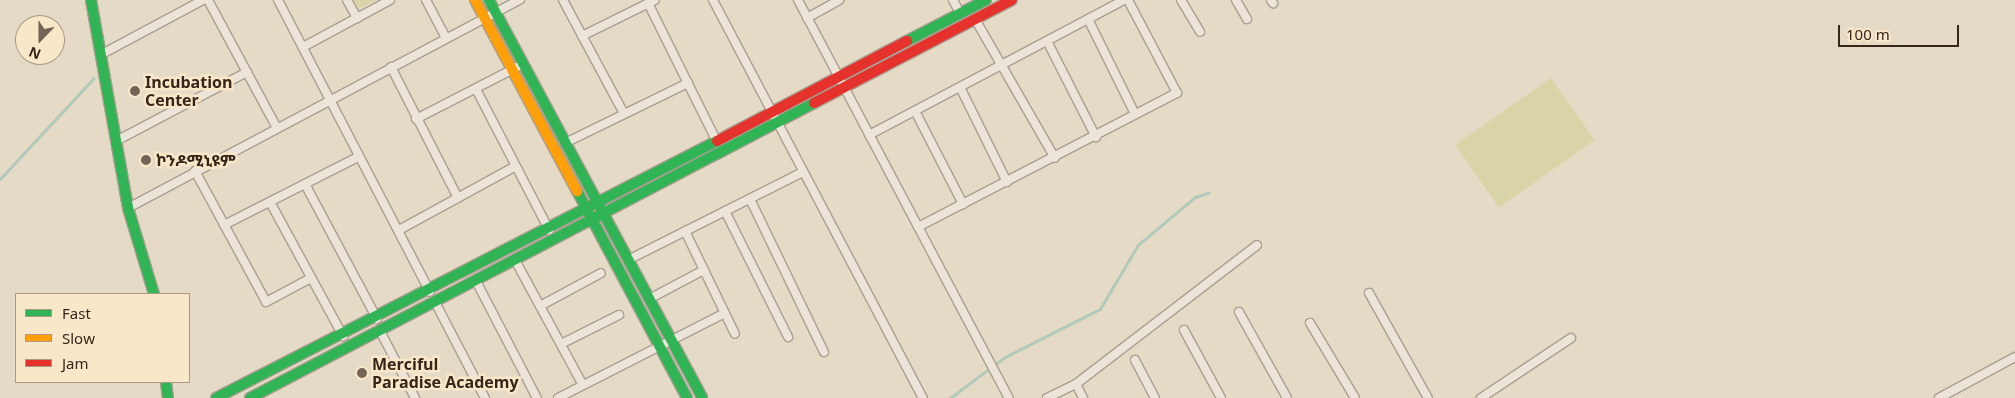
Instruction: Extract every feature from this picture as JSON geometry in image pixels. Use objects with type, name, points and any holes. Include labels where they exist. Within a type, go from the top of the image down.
[{"type":"street","points":[[91,0],[128,208],[154,293]]},
{"type":"street","points":[[102,54],[203,0]]},
{"type":"street","points":[[208,0],[277,128]]},
{"type":"street","points":[[278,0],[358,157],[399,230],[430,292]]},
{"type":"street","points":[[347,0],[357,18]]},
{"type":"street","points":[[303,47],[390,0]]},
{"type":"street","points":[[426,0],[446,38]]},
{"type":"street","points":[[475,0],[687,398]]},
{"type":"street","points":[[489,0],[702,398]]},
{"type":"street","points":[[128,208],[520,0]]},
{"type":"street","points":[[563,0],[624,114]]},
{"type":"street","points":[[713,0],[923,398]]},
{"type":"street","points":[[798,0],[1009,398]]},
{"type":"street","points":[[807,18],[839,0]]},
{"type":"street","points":[[953,0],[960,13]]},
{"type":"street","points":[[250,398],[604,215],[986,0]]},
{"type":"street","points":[[842,82],[1012,0]]},
{"type":"street","points":[[869,135],[1124,0]]},
{"type":"street","points":[[918,227],[1096,137],[1135,114],[1177,93],[1128,0]]},
{"type":"street","points":[[1181,0],[1200,32]]},
{"type":"street","points":[[1236,0],[1247,19]]},
{"type":"street","points":[[582,36],[652,2],[716,140]]},
{"type":"street","points":[[975,19],[1055,158]]},
{"type":"street","points":[[1088,19],[1135,114]]},
{"type":"street","points":[[1047,41],[1096,137]]},
{"type":"street","points":[[416,119],[524,64]]},
{"type":"street","points":[[391,67],[458,198]]},
{"type":"street","points":[[116,141],[247,72]]},
{"type":"street","points":[[565,143],[688,83]]},
{"type":"street","points":[[960,87],[1007,182]]},
{"type":"street","points":[[476,89],[549,230]]},
{"type":"street","points":[[915,111],[963,204]]},
{"type":"street","points":[[216,398],[377,320],[716,140],[775,118]]},
{"type":"street","points":[[224,225],[358,157]]},
{"type":"street","points":[[399,230],[516,166]]},
{"type":"street","points":[[196,171],[266,302],[311,278]]},
{"type":"street","points":[[628,260],[803,172]]},
{"type":"street","points":[[305,184],[377,320]]},
{"type":"street","points":[[750,199],[824,352]]},
{"type":"street","points":[[270,202],[343,336]]},
{"type":"street","points":[[725,210],[788,337]]},
{"type":"street","points":[[685,231],[735,334]]},
{"type":"street","points":[[1047,398],[1076,384],[1258,245]]},
{"type":"street","points":[[515,260],[583,386]]},
{"type":"street","points":[[649,299],[704,270]]},
{"type":"street","points":[[540,306],[601,272]]},
{"type":"street","points":[[476,281],[537,398]]},
{"type":"street","points":[[1369,293],[1428,398]]},
{"type":"street","points":[[435,302],[485,398]]},
{"type":"street","points":[[1239,312],[1287,398]]},
{"type":"street","points":[[558,398],[725,314]]},
{"type":"street","points":[[561,344],[619,315]]},
{"type":"street","points":[[1310,322],[1355,398]]},
{"type":"street","points":[[1184,330],[1221,398]]},
{"type":"street","points":[[380,331],[415,398]]},
{"type":"street","points":[[1481,398],[1571,338]]},
{"type":"street","points":[[1939,398],[2015,357]]},
{"type":"street","points":[[1135,360],[1155,398]]},
{"type":"street","points":[[291,362],[297,375]]},
{"type":"street","points":[[166,383],[168,398]]},
{"type":"street","points":[[1076,384],[1083,398]]},
{"type":"shaded area","points":[[351,0],[376,0],[356,10]]},
{"type":"shaded area","points":[[1551,78],[1595,140],[1499,207],[1455,145]]},
{"type":"waterway","points":[[0,179],[93,79]]},
{"type":"waterway","points":[[950,398],[1005,357],[1100,309],[1138,245],[1195,197],[1208,193]]},
{"type":"traffic: fast","points":[[91,0],[128,208],[154,293]]},
{"type":"traffic: fast","points":[[489,0],[702,398]]},
{"type":"traffic: fast","points":[[907,41],[986,0]]},
{"type":"traffic: fast","points":[[250,398],[814,103]]},
{"type":"traffic: fast","points":[[216,398],[717,141]]},
{"type":"traffic: fast","points":[[577,191],[687,398]]},
{"type":"traffic: fast","points":[[166,383],[168,398]]},
{"type":"traffic: slow","points":[[475,0],[577,191]]},
{"type":"traffic: jam","points":[[814,103],[1012,0]]},
{"type":"traffic: jam","points":[[717,141],[907,41]]},
{"type":"place","name":"Incubation Center","points":[[135,91]]},
{"type":"place","name":"ኮንዶሚኒዩም","points":[[146,160]]},
{"type":"place","name":"Merciful Paradise Academy","points":[[362,373]]}]
